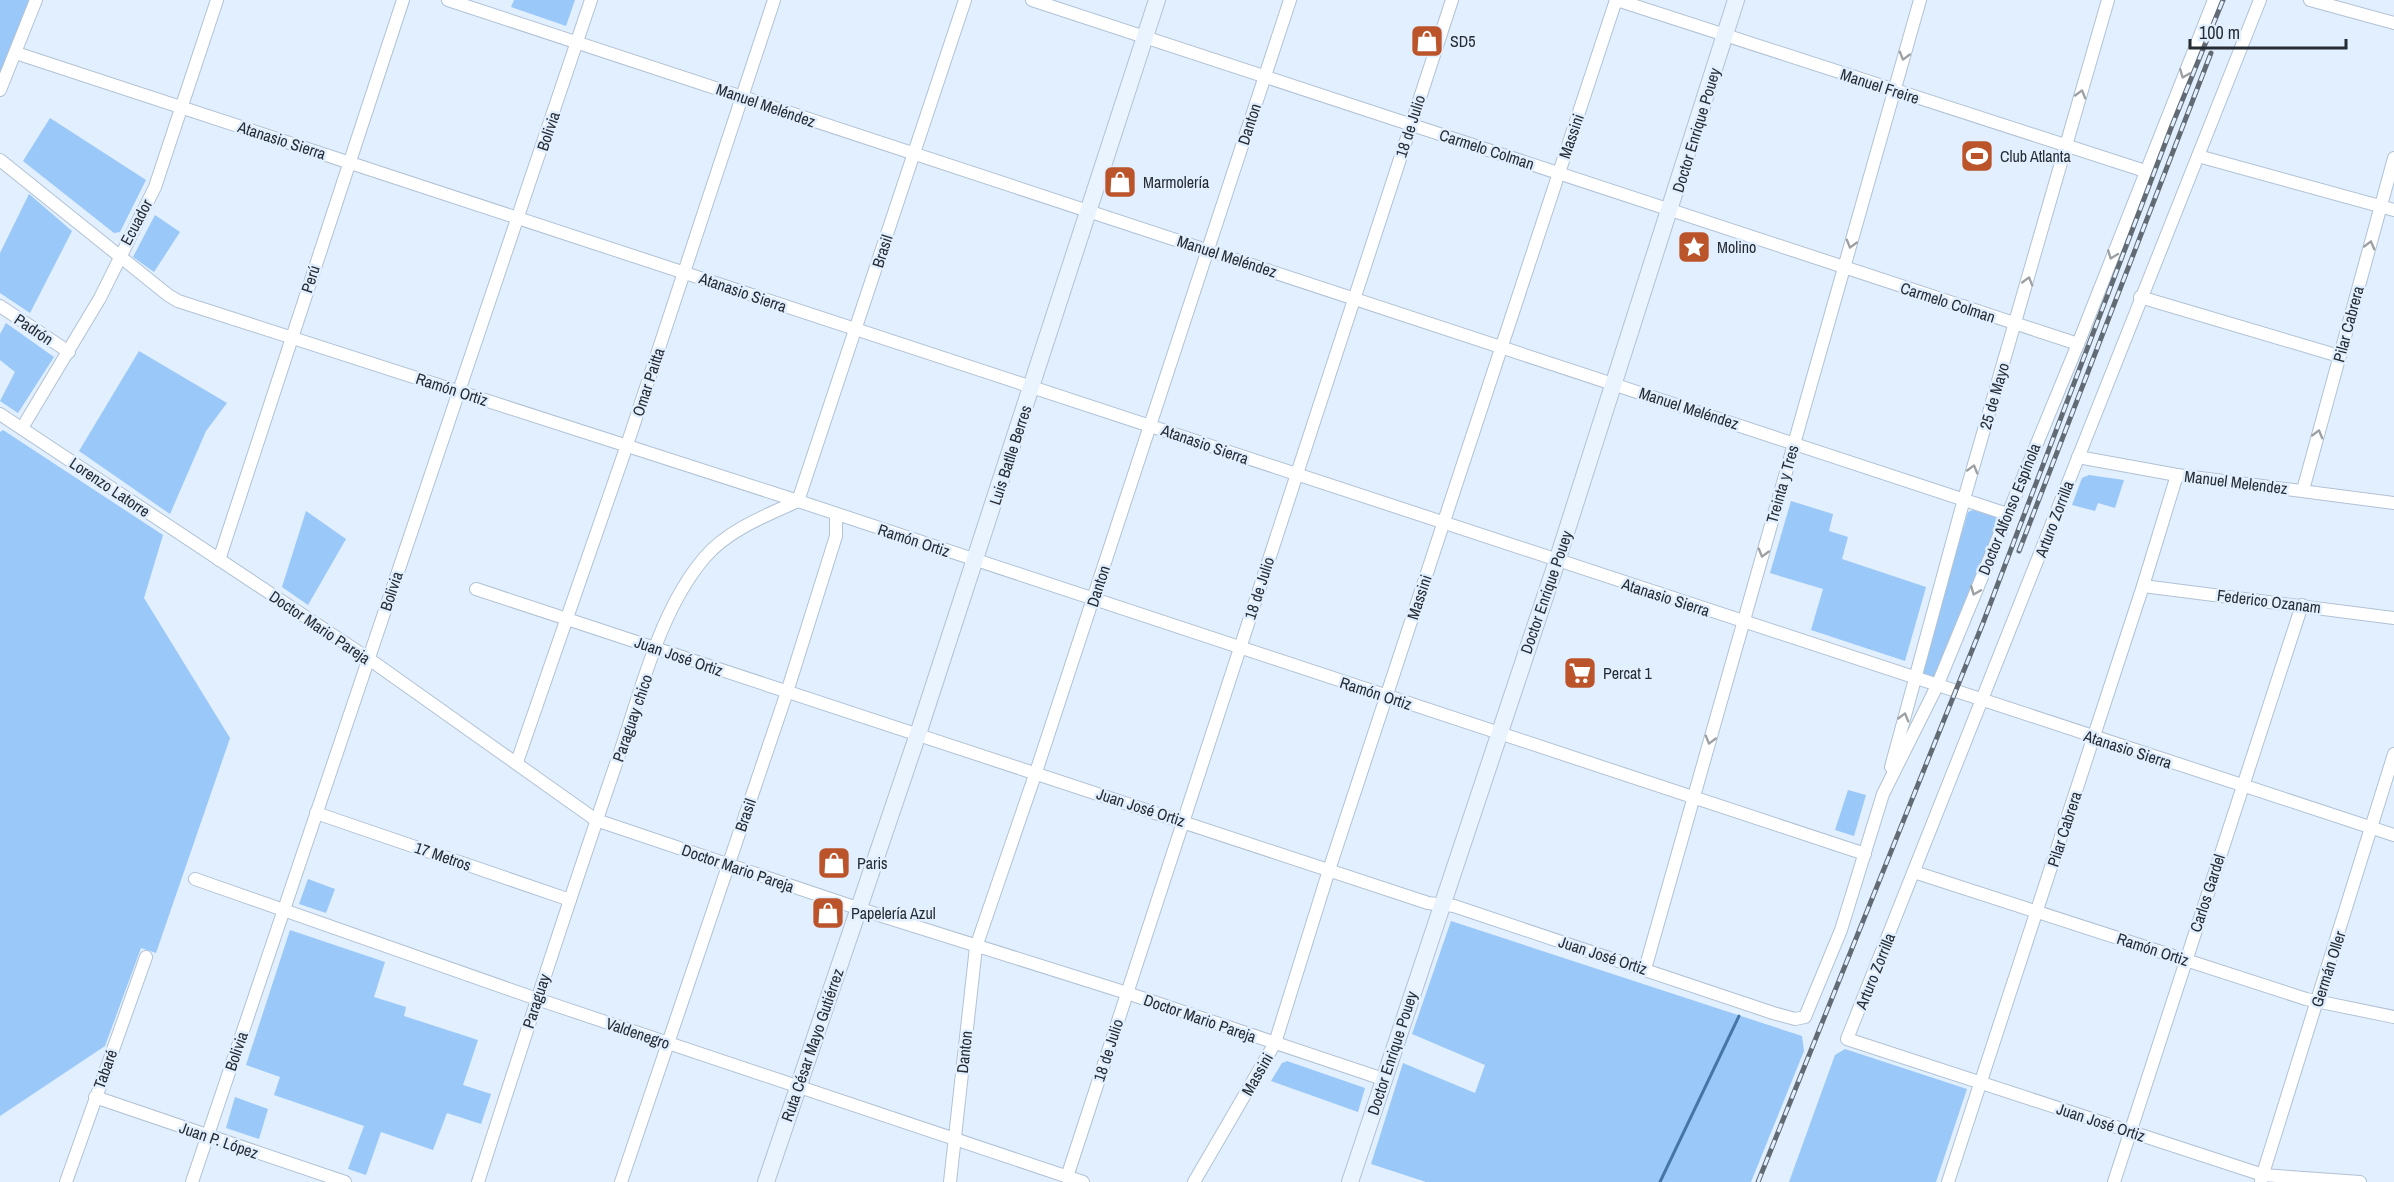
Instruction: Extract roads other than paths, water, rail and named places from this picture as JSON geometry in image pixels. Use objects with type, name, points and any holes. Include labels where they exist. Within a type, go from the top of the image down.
[{"type":"street","points":[[0,90],[36,0]]},
{"type":"street","name":"Ecuador","points":[[22,428],[100,298],[155,187],[217,0]]},
{"type":"street","name":"Perú","points":[[219,560],[291,336],[404,0]]},
{"type":"street","name":"Manuel Meléndez","points":[[448,0],[2007,514]]},
{"type":"street","name":"Bolivia","points":[[192,1182],[591,0]]},
{"type":"street","name":"Omar Paitta","points":[[517,762],[627,445],[774,0]]},
{"type":"street","name":"Brasil","points":[[798,501],[965,0]]},
{"type":"street","name":"Carmelo Colman","points":[[1032,0],[2078,344]]},
{"type":"street","name":"Luis Batlle Berres","points":[[860,909],[1033,386],[1157,0]]},
{"type":"street","name":"Danton","points":[[950,1182],[975,947],[1036,772],[1290,0]]},
{"type":"street","name":"18 de Julio","points":[[1067,1177],[1452,0]]},
{"type":"street","name":"Manuel Freire","points":[[1616,0],[2145,171]]},
{"type":"street","name":"Massini","points":[[1194,1182],[1275,1044],[1329,870],[1616,0]]},
{"type":"street","name":"Doctor Enrique Pouey","points":[[1350,1182],[1557,561],[1671,211],[1736,0]]},
{"type":"street","name":"Treinta y Tres","points":[[1645,969],[1920,0]]},
{"type":"street","name":"25 de Mayo","points":[[1883,794],[1964,499],[2108,0]]},
{"type":"street","name":"Doctor Alfonso Espínola","points":[[1805,1017],[1841,930],[1883,794],[1937,686],[2078,344],[2214,0]]},
{"type":"street","name":"Arturo Zorrilla","points":[[1847,1039],[1983,702],[2140,297],[2260,0]]},
{"type":"street","points":[[2310,0],[2394,23]]},
{"type":"street","name":"Atanasio Sierra","points":[[16,53],[856,330],[1033,386],[1297,476],[1983,702],[2394,835]]},
{"type":"street","points":[[2198,156],[2394,210]]},
{"type":"street","name":"Pilar Cabrera","points":[[2303,490],[2394,158]]},
{"type":"street","name":"Ramón Ortiz","points":[[0,160],[178,301],[798,501],[1866,854]]},
{"type":"street","points":[[2140,297],[2339,356]]},
{"type":"street","name":"Padrón","points":[[0,306],[69,352]]},
{"type":"street","name":"Lorenzo Latorre","points":[[0,414],[219,560]]},
{"type":"street","name":"Manuel Melendez","points":[[2078,457],[2176,476],[2394,503]]},
{"type":"street","name":"Pilar Cabrera","points":[[1948,1182],[2094,738],[2176,476]]},
{"type":"street","name":"Paraguay chico","points":[[596,820],[656,648],[673,607],[692,574],[707,554],[747,526],[798,501]]},
{"type":"street","name":"Brasil","points":[[621,1182],[786,692],[836,536],[836,514]]},
{"type":"street","name":"Doctor Mario Pareja","points":[[219,560],[369,659],[596,820],[975,947],[1127,993],[1383,1079]]},
{"type":"street","name":"Federico Ozanam","points":[[2143,586],[2394,618]]},
{"type":"street","name":"Juan José Ortiz","points":[[476,589],[1428,903],[1454,906],[1773,1013],[1795,1019],[1805,1017]]},
{"type":"street","name":"Carlos Gardel","points":[[2114,1182],[2241,785],[2302,605]]},
{"type":"street","name":"Germán Oller","points":[[2262,1178],[2373,828],[2394,754]]},
{"type":"street","name":"17 Metros","points":[[316,813],[570,900]]},
{"type":"street","name":"Paraguay","points":[[478,1182],[596,820]]},
{"type":"street","name":"Ramón Ortiz","points":[[1914,872],[2318,1001],[2394,1017]]},
{"type":"street","name":"Valdenegro","points":[[195,879],[283,912],[537,999],[1083,1182]]},
{"type":"street","name":"Ruta César Mayo Gutiérrez","points":[[766,1182],[860,909]]},
{"type":"street","name":"Tabaré","points":[[66,1182],[146,957]]},
{"type":"street","name":"Juan José Ortiz","points":[[1847,1039],[2131,1131],[2262,1178],[2360,1182]]},
{"type":"street","name":"Juan P. López","points":[[95,1097],[207,1137],[345,1182]]},
{"type":"waterway","points":[[1660,1182],[1739,1016]]},
{"type":"railway","points":[[1758,1182],[1983,623],[2171,128],[2223,0]]},
{"type":"railway","points":[[2019,551],[2211,53]]},
{"type":"place","name":"SD5","points":[[1427,41]]},
{"type":"place","name":"Club Atlanta","points":[[1977,156]]},
{"type":"place","name":"Marmolería","points":[[1120,182]]},
{"type":"place","name":"Molino","points":[[1694,247]]},
{"type":"place","name":"Percat 1","points":[[1580,673]]},
{"type":"place","name":"Paris","points":[[834,863]]},
{"type":"place","name":"Papelería Azul","points":[[828,913]]}]
